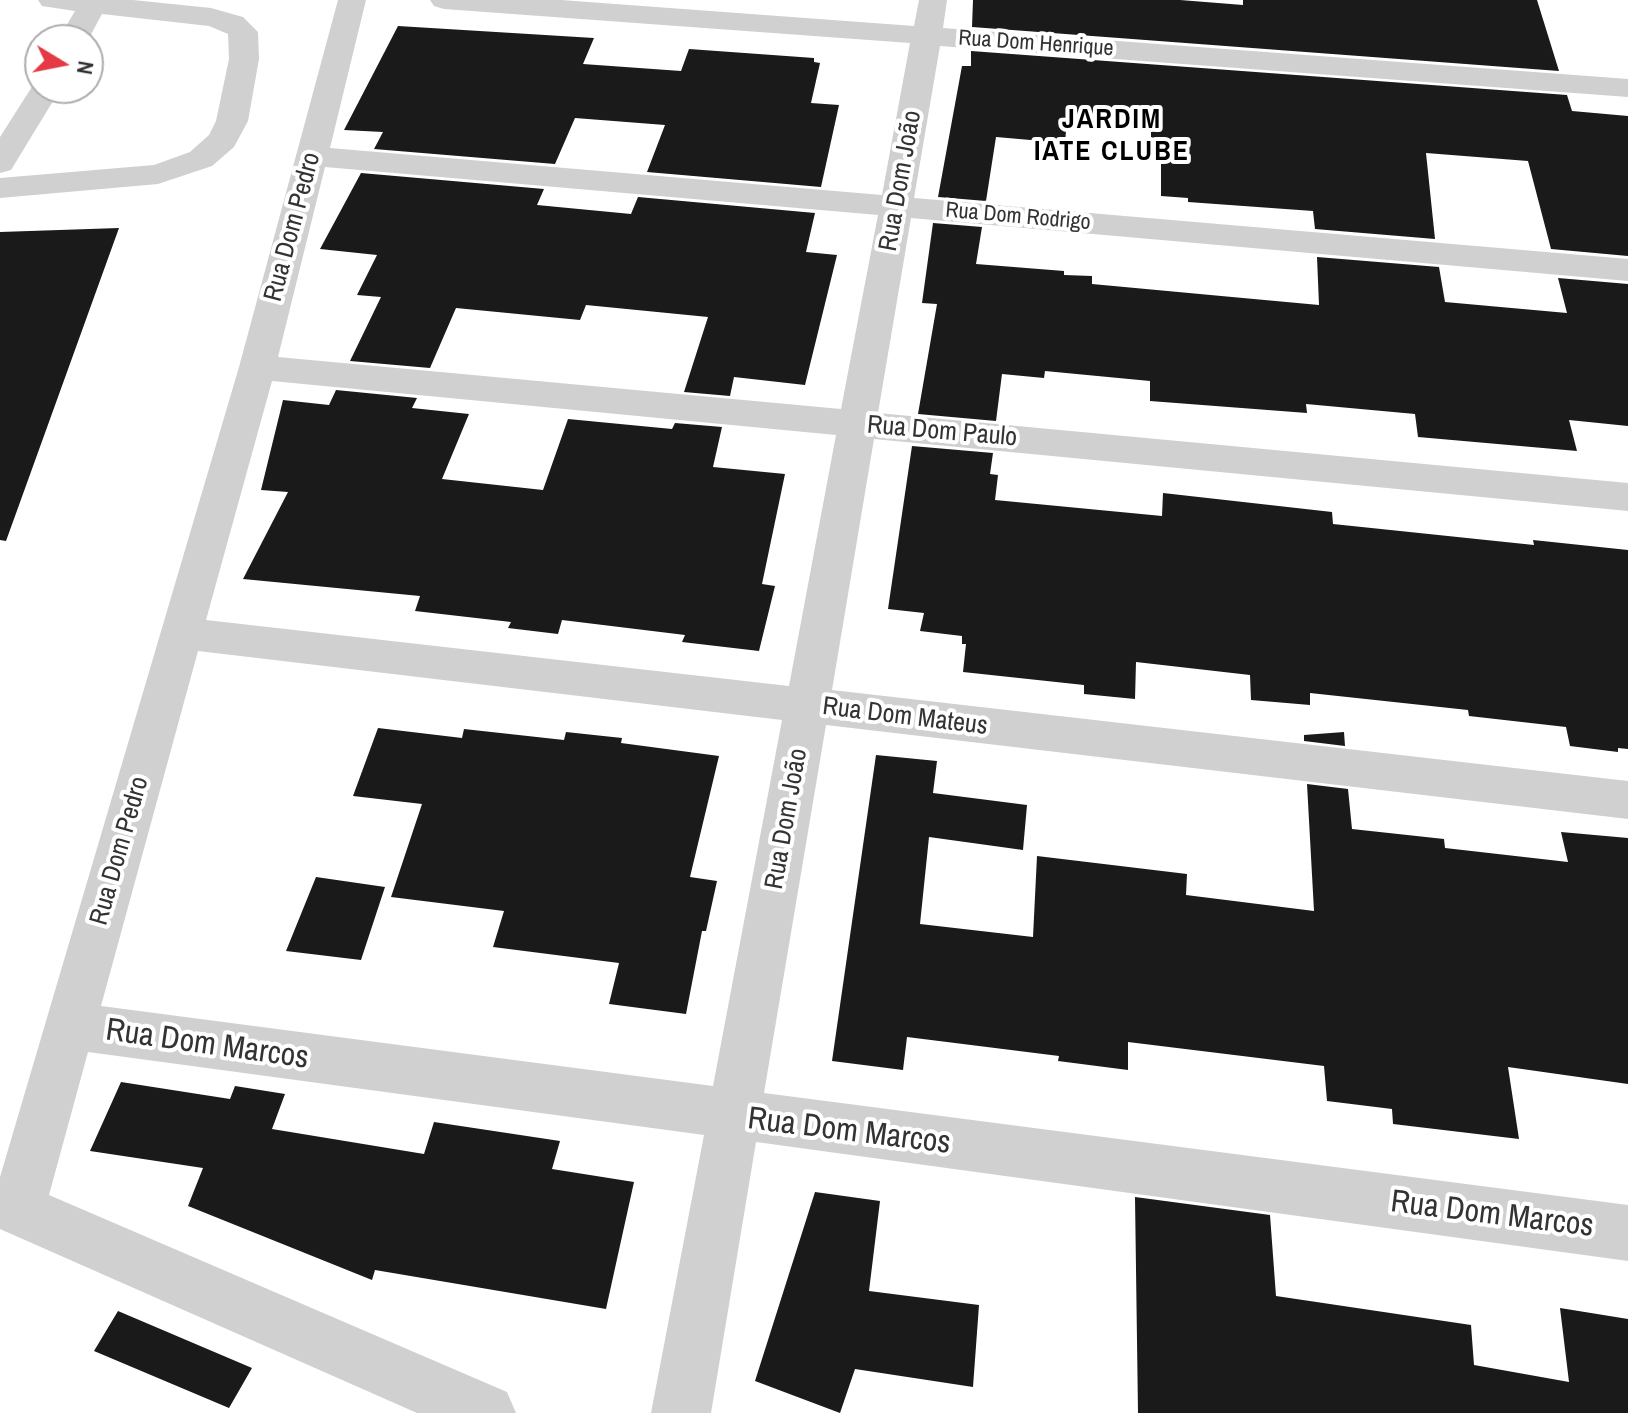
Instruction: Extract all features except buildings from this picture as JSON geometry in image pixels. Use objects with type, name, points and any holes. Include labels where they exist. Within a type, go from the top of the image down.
[{"type":"street","points":[[0,188],[158,174],[201,159],[223,140],[232,121],[244,59],[243,32],[233,23],[211,17],[52,0]]},
{"type":"street","name":"Rua Dom Pedro","points":[[352,0],[257,367],[18,1209],[486,1413]]},
{"type":"street","name":"Rua Dom Henrique","points":[[444,0],[930,18],[1628,88]]},
{"type":"street","points":[[82,24],[93,4]]},
{"type":"street","name":"Rua Dom João","points":[[681,1413],[930,18]]},
{"type":"street","points":[[0,163],[36,104]]},
{"type":"street","name":"Rua Dom Rodrigo","points":[[312,156],[1628,270]]},
{"type":"street","name":"Rua Dom Paulo","points":[[257,367],[1628,497]]},
{"type":"street","name":"Rua Dom Mateus","points":[[181,633],[1628,800]]},
{"type":"street","name":"Rua Dom Marcos","points":[[71,1026],[734,1117],[1628,1233]]},
{"type":"district","name":"JARDIM IATE CLUBE","points":[[1112,136]]}]
